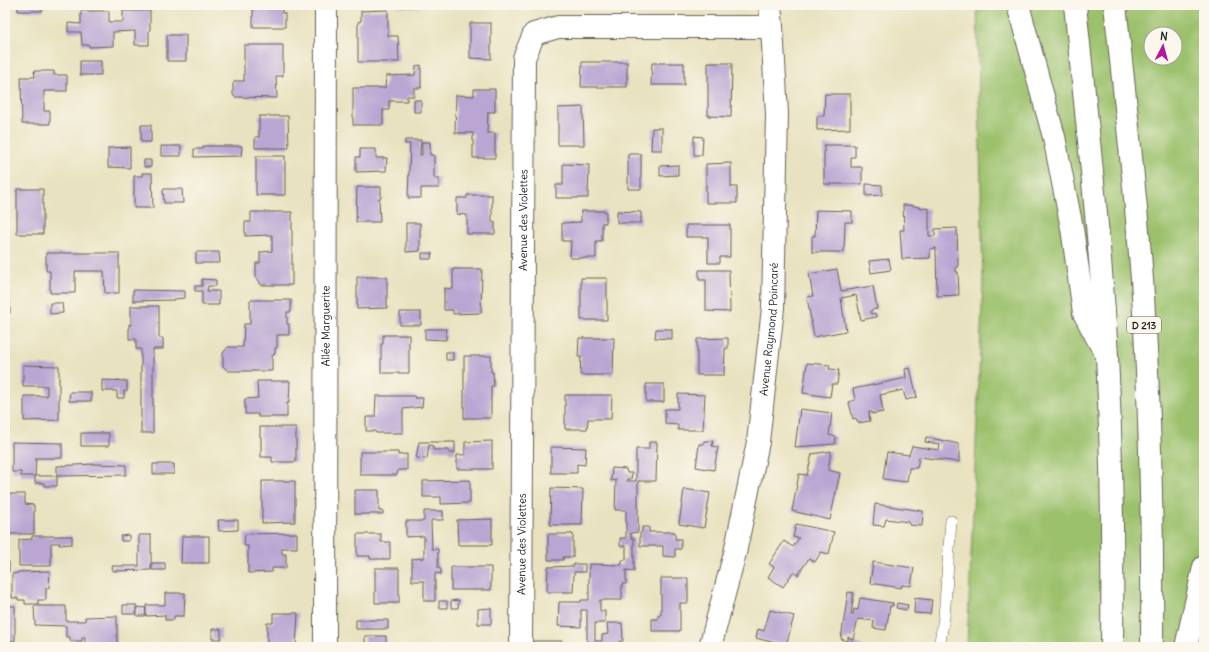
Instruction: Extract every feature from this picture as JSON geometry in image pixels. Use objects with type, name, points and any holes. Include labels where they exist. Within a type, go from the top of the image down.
[{"type":"main road","name":"Allée Marguerite","points":[[325,647],[326,5]]},
{"type":"main road","name":"Avenue Raymond Poincaré","points":[[710,647],[735,553],[758,442],[773,308],[777,114],[770,5]]},
{"type":"main road","points":[[1018,5],[1054,137],[1072,228],[1084,313],[1107,355]]},
{"type":"main road","points":[[1075,5],[1097,216],[1107,355],[1112,494],[1112,647]]},
{"type":"main road","name":"D 213","points":[[1115,5],[1142,278],[1146,346],[1152,539],[1152,647]]},
{"type":"main road","name":"Avenue des Violettes","points":[[521,647],[524,58],[534,34],[558,27],[772,27]]},
{"type":"main road","points":[[1186,647],[1204,567]]},
{"type":"lane","points":[[939,647],[944,618],[951,521]]},
{"type":"green space","points":[[977,5],[1204,5],[1204,647],[967,647],[983,283]]},
{"type":"building","points":[[18,5],[43,5],[43,11],[18,11]]},
{"type":"building","points":[[253,5],[282,5],[282,13],[285,13],[285,27],[253,27]]},
{"type":"building","points":[[398,5],[421,5],[421,7],[398,7]]},
{"type":"building","points":[[388,10],[388,36],[398,36],[399,62],[358,62],[358,22],[361,21],[361,11]]},
{"type":"building","points":[[81,11],[109,11],[109,22],[123,22],[123,11],[150,11],[149,45],[135,45],[135,31],[113,32],[113,46],[89,47],[89,45],[82,45],[81,32],[68,32],[68,23],[81,24]]},
{"type":"building","points":[[470,23],[491,23],[491,59],[470,58]]},
{"type":"building","points":[[167,35],[186,35],[186,61],[167,61]]},
{"type":"building","points":[[244,45],[283,45],[283,76],[276,76],[277,98],[235,97],[233,95],[233,84],[235,81],[244,81]]},
{"type":"building","points":[[80,61],[101,61],[101,75],[80,75]]},
{"type":"building","points":[[582,62],[627,62],[627,87],[581,87]]},
{"type":"building","points":[[652,63],[684,63],[684,85],[651,85]]},
{"type":"building","points":[[708,63],[732,63],[731,117],[708,116]]},
{"type":"building","points":[[421,65],[421,88],[414,88],[414,96],[407,96],[407,101],[389,101],[389,110],[383,110],[383,125],[353,125],[353,88],[385,88],[386,76],[415,75],[416,66]]},
{"type":"building","points":[[34,71],[54,71],[54,75],[67,75],[67,91],[44,91],[44,111],[50,111],[50,124],[22,124],[21,77],[35,77]]},
{"type":"building","points":[[474,89],[495,89],[495,112],[488,112],[487,133],[495,133],[495,158],[473,158],[473,133],[455,133],[456,95],[474,96]]},
{"type":"building","points":[[825,94],[850,94],[850,129],[817,130],[817,116],[824,116]]},
{"type":"building","points":[[414,100],[421,100],[421,112],[414,112]]},
{"type":"building","points":[[583,107],[584,145],[558,145],[558,108]]},
{"type":"building","points":[[259,116],[288,116],[289,148],[255,148],[255,137],[259,137]]},
{"type":"building","points":[[141,125],[151,125],[151,142],[141,142]]},
{"type":"building","points":[[652,128],[662,128],[662,150],[651,150]]},
{"type":"building","points":[[694,136],[703,137],[702,155],[694,155]]},
{"type":"building","points":[[405,140],[421,140],[420,155],[422,155],[422,142],[430,142],[430,155],[434,155],[434,178],[439,178],[439,188],[421,188],[421,198],[408,198],[410,144],[405,144]]},
{"type":"building","points":[[824,145],[855,145],[855,157],[851,157],[851,167],[862,167],[862,184],[824,184]]},
{"type":"building","points":[[161,146],[181,146],[181,156],[161,156]]},
{"type":"building","points":[[203,146],[242,146],[241,156],[194,157],[194,149],[203,149]]},
{"type":"building","points":[[130,147],[130,168],[108,167],[108,148]]},
{"type":"building","points":[[360,149],[376,149],[376,158],[387,158],[386,171],[356,172],[356,157],[360,157]]},
{"type":"building","points":[[628,154],[641,154],[641,189],[628,189]]},
{"type":"building","points":[[256,156],[285,156],[285,195],[256,195]]},
{"type":"building","points":[[144,160],[151,160],[151,167],[144,167]]},
{"type":"building","points":[[731,163],[731,187],[737,187],[737,203],[706,203],[706,164]]},
{"type":"building","points":[[563,164],[589,165],[588,198],[556,198],[556,185],[563,185]]},
{"type":"building","points":[[678,165],[678,175],[660,176],[660,166]]},
{"type":"building","points":[[142,173],[152,173],[153,208],[134,208],[134,176],[142,176]]},
{"type":"building","points":[[866,184],[882,185],[882,195],[866,196]]},
{"type":"building","points":[[357,187],[381,187],[381,198],[379,198],[380,222],[356,222]]},
{"type":"building","points":[[17,189],[43,189],[43,234],[17,234]]},
{"type":"building","points":[[163,189],[182,189],[183,203],[164,203]]},
{"type":"building","points":[[467,195],[492,195],[492,222],[495,222],[495,234],[467,234],[467,215],[457,214],[457,198],[467,198]]},
{"type":"building","points":[[903,205],[929,209],[929,236],[935,236],[935,229],[957,228],[958,267],[956,267],[956,272],[958,272],[959,295],[937,296],[936,248],[930,249],[930,258],[902,259],[900,230],[904,230]]},
{"type":"building","points":[[816,210],[852,211],[852,222],[845,222],[844,252],[812,252],[812,236],[815,236]]},
{"type":"building","points":[[581,211],[606,211],[606,223],[602,223],[602,241],[596,241],[596,258],[570,258],[571,241],[562,241],[562,223],[581,222]]},
{"type":"building","points":[[617,211],[641,212],[641,223],[617,223]]},
{"type":"building","points":[[251,212],[292,212],[292,285],[260,285],[260,282],[256,277],[256,263],[260,263],[260,252],[272,251],[272,235],[245,236],[245,222],[251,222]]},
{"type":"building","points":[[406,223],[420,223],[420,251],[406,252]]},
{"type":"building","points":[[686,225],[730,225],[730,257],[720,257],[720,263],[708,263],[708,237],[686,237]]},
{"type":"building","points":[[196,252],[219,252],[220,263],[196,263]]},
{"type":"building","points":[[46,253],[119,253],[119,293],[105,293],[104,271],[75,271],[75,293],[50,293],[50,271],[46,271]]},
{"type":"building","points":[[422,253],[432,253],[431,259],[422,259]]},
{"type":"building","points":[[889,259],[891,270],[871,273],[869,261]]},
{"type":"building","points":[[453,269],[482,269],[481,313],[453,314],[453,310],[444,310],[444,288],[453,289]]},
{"type":"building","points":[[837,269],[841,291],[873,286],[877,309],[871,310],[871,314],[875,313],[876,317],[861,320],[856,295],[841,298],[846,331],[814,337],[807,297],[813,296],[809,274]]},
{"type":"building","points":[[699,270],[729,270],[730,312],[706,311],[706,280],[699,280]]},
{"type":"building","points":[[357,277],[387,277],[387,308],[357,309]]},
{"type":"building","points":[[581,278],[607,278],[607,320],[581,320]]},
{"type":"building","points":[[202,279],[216,280],[216,286],[208,286],[207,291],[219,291],[219,305],[202,305],[202,291],[195,291],[195,286],[202,286]]},
{"type":"building","points":[[133,290],[185,291],[185,298],[174,300],[133,301]]},
{"type":"building","points":[[250,300],[291,300],[291,312],[287,312],[289,335],[277,335],[277,348],[275,348],[275,353],[272,356],[272,371],[228,371],[223,366],[223,353],[228,347],[243,347],[244,324],[250,324]]},
{"type":"building","points":[[5,303],[10,303],[10,313],[5,313]]},
{"type":"building","points":[[50,303],[62,303],[63,313],[50,314]]},
{"type":"building","points":[[131,306],[159,306],[159,338],[163,338],[163,349],[153,349],[153,433],[141,433],[141,349],[136,349],[136,339],[129,339]]},
{"type":"building","points":[[400,312],[421,312],[421,325],[400,325]]},
{"type":"building","points":[[425,329],[446,329],[446,340],[425,339]]},
{"type":"building","points":[[656,329],[672,329],[672,339],[655,338]]},
{"type":"building","points":[[383,335],[409,335],[409,373],[381,373],[381,344],[383,344]]},
{"type":"building","points":[[579,338],[614,338],[613,375],[580,375],[581,357],[578,357]]},
{"type":"building","points":[[728,338],[728,348],[725,349],[724,375],[697,375],[697,339]]},
{"type":"building","points":[[446,352],[453,352],[453,360],[446,360]]},
{"type":"building","points":[[464,356],[491,356],[491,372],[493,372],[494,386],[491,386],[491,418],[464,418]]},
{"type":"building","points":[[807,363],[830,365],[829,369],[839,370],[837,384],[832,384],[830,397],[803,393]]},
{"type":"building","points":[[23,365],[59,366],[59,420],[24,421],[24,396],[47,396],[47,386],[23,386]]},
{"type":"building","points":[[910,368],[917,397],[906,400],[903,390],[880,395],[883,412],[872,414],[872,412],[869,412],[870,421],[858,423],[856,418],[853,419],[849,402],[855,400],[853,389],[906,378],[905,369]]},
{"type":"building","points":[[102,380],[127,381],[127,391],[124,391],[124,398],[117,398],[117,391],[102,391]]},
{"type":"building","points":[[257,381],[290,381],[287,417],[258,417],[258,414],[245,414],[245,399],[258,398]]},
{"type":"building","points":[[646,384],[664,384],[664,402],[646,402]]},
{"type":"building","points":[[70,392],[91,392],[91,401],[69,401]]},
{"type":"building","points":[[678,394],[705,395],[703,430],[678,430],[678,425],[665,424],[665,409],[678,409]]},
{"type":"building","points":[[565,395],[612,395],[611,419],[588,419],[587,429],[565,429]]},
{"type":"building","points":[[376,396],[414,396],[415,398],[423,398],[422,407],[403,409],[403,433],[376,433],[375,431],[366,431],[366,417],[375,417]]},
{"type":"building","points":[[800,409],[832,413],[829,435],[836,437],[835,444],[795,447]]},
{"type":"building","points":[[260,427],[296,427],[296,462],[272,462],[272,457],[261,457]]},
{"type":"building","points":[[81,433],[109,433],[109,446],[81,446]]},
{"type":"building","points":[[926,437],[959,444],[959,462],[919,457],[917,468],[909,468],[907,482],[883,479],[887,452],[909,455],[912,446],[939,450],[940,444],[925,442]]},
{"type":"building","points":[[492,441],[492,469],[457,469],[457,455],[465,455],[465,442]]},
{"type":"building","points":[[704,441],[713,441],[712,446],[718,447],[714,470],[696,467],[699,444],[704,444]]},
{"type":"building","points":[[12,442],[62,443],[62,458],[36,458],[35,476],[21,476],[21,472],[12,472]]},
{"type":"building","points":[[419,442],[455,442],[455,453],[449,453],[449,450],[433,450],[433,446],[429,445],[427,459],[416,458]]},
{"type":"building","points":[[649,442],[657,442],[656,481],[638,481],[638,532],[631,533],[631,538],[634,538],[634,571],[626,570],[626,584],[622,584],[622,600],[600,600],[600,611],[605,611],[605,623],[595,623],[595,641],[602,641],[602,635],[608,634],[607,623],[622,623],[623,641],[620,641],[620,647],[589,647],[589,641],[587,641],[587,610],[581,610],[581,627],[558,626],[559,602],[581,602],[581,600],[589,600],[589,564],[622,565],[622,560],[626,560],[626,546],[620,546],[620,538],[626,538],[626,510],[615,510],[616,480],[611,481],[612,468],[626,469],[627,473],[632,473],[631,479],[627,479],[627,481],[636,481],[636,449],[649,449]]},
{"type":"building","points":[[551,447],[586,448],[585,465],[577,464],[577,473],[551,473]]},
{"type":"building","points":[[831,451],[828,470],[840,473],[830,520],[792,511],[799,474],[807,475],[812,454]]},
{"type":"building","points":[[360,452],[398,452],[398,455],[407,454],[407,470],[398,470],[397,475],[360,475]]},
{"type":"building","points":[[94,464],[126,465],[126,475],[57,476],[57,466]]},
{"type":"building","points":[[153,464],[174,464],[174,474],[153,474]]},
{"type":"building","points":[[35,476],[57,476],[57,486],[44,486],[44,483],[35,483]]},
{"type":"building","points":[[470,480],[470,503],[441,504],[441,497],[423,497],[423,481]]},
{"type":"building","points":[[262,481],[295,481],[295,522],[262,523]]},
{"type":"building","points":[[551,488],[583,489],[582,525],[550,525]]},
{"type":"building","points":[[684,489],[710,493],[704,528],[679,524]]},
{"type":"building","points":[[355,490],[379,490],[379,511],[383,511],[383,514],[355,514]]},
{"type":"building","points":[[8,494],[25,494],[25,504],[34,505],[34,534],[8,534]]},
{"type":"building","points":[[875,504],[923,511],[922,526],[909,525],[909,522],[886,519],[884,526],[873,525]]},
{"type":"building","points":[[424,511],[443,511],[443,520],[431,520],[432,549],[438,549],[438,568],[441,569],[441,574],[435,573],[435,601],[424,601],[424,581],[412,581],[412,559],[424,558],[424,536],[406,537],[406,521],[424,521]]},
{"type":"building","points":[[492,519],[492,545],[458,545],[457,520]]},
{"type":"building","points":[[218,520],[238,520],[238,530],[219,531]]},
{"type":"building","points":[[796,524],[834,532],[829,554],[821,552],[815,562],[809,558],[798,575],[793,572],[783,587],[768,577],[774,567],[769,564],[784,541],[793,547],[799,538],[793,537]]},
{"type":"building","points":[[642,527],[649,527],[649,532],[675,532],[675,539],[681,539],[681,549],[675,549],[675,557],[663,556],[663,546],[640,546],[640,533],[642,532]]},
{"type":"building","points":[[297,533],[297,548],[282,548],[282,554],[286,554],[286,568],[272,568],[272,572],[248,573],[248,546],[244,546],[245,534]]},
{"type":"building","points":[[357,534],[381,534],[381,542],[390,542],[390,559],[370,559],[370,556],[357,556]]},
{"type":"building","points":[[548,534],[573,534],[573,557],[563,557],[563,560],[548,560]]},
{"type":"building","points":[[129,535],[129,541],[121,541],[121,536]]},
{"type":"building","points":[[139,535],[151,535],[151,570],[113,571],[112,566],[139,566]]},
{"type":"building","points":[[32,536],[72,536],[72,544],[59,545],[60,543],[51,543],[51,566],[19,566],[19,540],[32,539]]},
{"type":"building","points":[[182,536],[209,536],[209,563],[181,563]]},
{"type":"building","points":[[5,562],[9,562],[9,572],[5,572]]},
{"type":"building","points":[[873,562],[914,568],[911,586],[902,585],[901,588],[870,583]]},
{"type":"building","points":[[152,563],[165,563],[165,570],[152,570]]},
{"type":"building","points":[[574,564],[585,564],[585,572],[574,572],[573,592],[547,592],[548,567],[574,566]]},
{"type":"building","points":[[451,567],[491,567],[491,590],[451,590]]},
{"type":"building","points":[[375,568],[399,568],[399,603],[375,603]]},
{"type":"building","points":[[50,571],[49,588],[46,588],[46,600],[38,600],[38,604],[25,604],[25,600],[12,598],[12,574],[18,572]]},
{"type":"building","points":[[661,578],[688,578],[688,603],[680,603],[680,631],[652,631],[652,619],[658,619],[658,615],[661,615]]},
{"type":"building","points":[[848,592],[854,593],[851,615],[853,615],[854,609],[858,610],[860,598],[893,603],[893,606],[890,606],[886,630],[873,628],[874,621],[858,619],[853,639],[848,637],[848,641],[841,639]]},
{"type":"building","points":[[165,593],[185,593],[184,616],[174,616],[174,620],[165,620],[165,615],[146,616],[146,605],[165,605]]},
{"type":"building","points":[[915,598],[932,600],[930,614],[914,613]]},
{"type":"building","points":[[459,600],[458,608],[451,608],[451,601]]},
{"type":"building","points":[[439,601],[447,601],[447,608],[439,608]]},
{"type":"building","points":[[897,603],[908,605],[907,610],[896,608]]},
{"type":"building","points":[[123,605],[136,605],[136,614],[123,614]]},
{"type":"building","points":[[5,606],[15,606],[15,641],[11,640],[11,647],[5,647]]},
{"type":"building","points":[[34,606],[66,606],[66,621],[85,621],[85,617],[117,616],[117,647],[85,647],[85,637],[82,637],[82,641],[70,641],[70,637],[66,637],[66,626],[35,625]]},
{"type":"building","points":[[137,607],[146,608],[145,616],[137,616]]},
{"type":"building","points":[[491,608],[491,624],[478,624],[478,609]]},
{"type":"building","points":[[770,610],[794,616],[786,646],[756,638],[758,629],[764,631]]},
{"type":"building","points":[[273,613],[298,613],[296,647],[267,647],[267,623],[273,623]]},
{"type":"building","points":[[356,620],[388,620],[388,629],[356,629]]},
{"type":"building","points":[[212,629],[221,629],[221,639],[212,639]]},
{"type":"building","points":[[365,636],[386,636],[386,647],[365,647]]},
{"type":"building","points":[[534,641],[562,641],[562,647],[534,647]]},
{"type":"building","points":[[851,641],[865,647],[848,647]]}]
